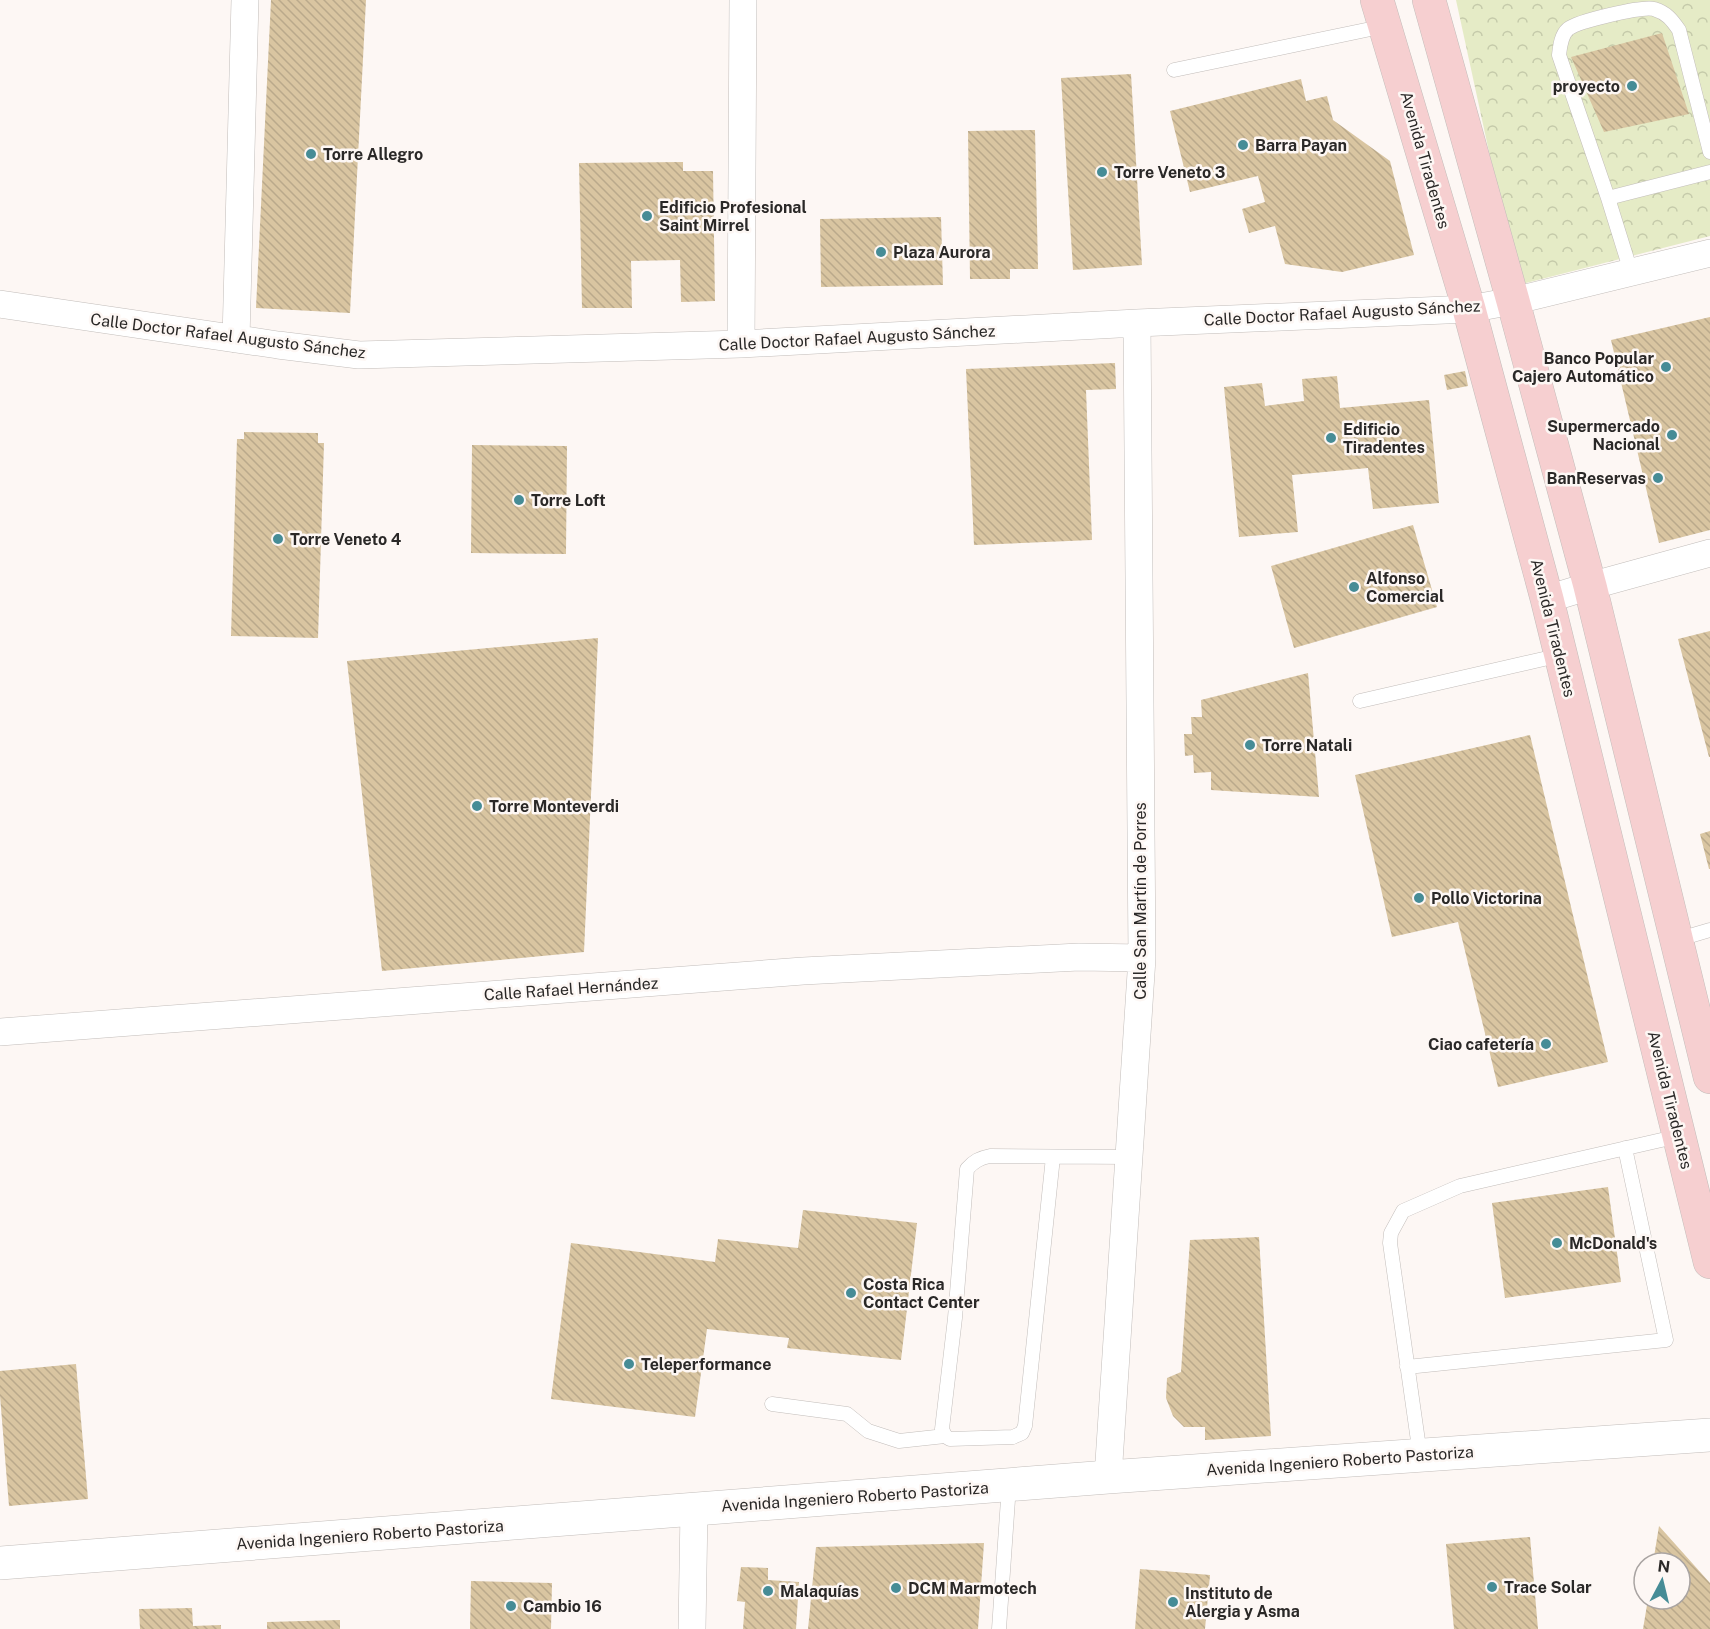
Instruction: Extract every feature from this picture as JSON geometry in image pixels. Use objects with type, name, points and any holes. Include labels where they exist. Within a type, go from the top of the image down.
[{"type":"main road","points":[[1429,0],[1590,585],[1710,1077]]},
{"type":"main road","name":"Avenida Tiradentes","points":[[1381,13],[1469,309],[1547,600],[1710,1262]]},
{"type":"street","points":[[236,339],[245,0]]},
{"type":"street","points":[[741,344],[743,0]]},
{"type":"street","name":"Calle Doctor Rafael Augusto Sánchez","points":[[0,304],[358,355],[741,344],[1137,323],[1469,309],[1513,301],[1710,253]]},
{"type":"street","name":"Calle San Martín de Porres","points":[[1108,1477],[1142,958],[1137,323]]},
{"type":"street","points":[[1547,600],[1590,585],[1710,553]]},
{"type":"street","name":"Calle Rafael Hernández","points":[[0,1032],[803,971],[1079,957],[1142,958]]},
{"type":"street","name":"Avenida Ingeniero Roberto Pastoriza","points":[[0,1563],[1108,1477],[1710,1435]]},
{"type":"street","points":[[692,1629],[694,1510]]},
{"type":"lane","points":[[1631,272],[1559,56],[1561,40],[1568,30],[1601,17],[1652,8],[1669,15],[1679,30],[1710,153]]},
{"type":"lane","points":[[1174,70],[1381,13]]},
{"type":"lane","points":[[1608,198],[1710,172]]},
{"type":"lane","points":[[1360,701],[1561,655]]},
{"type":"lane","points":[[1676,939],[1710,930]]},
{"type":"lane","points":[[1420,1455],[1390,1243],[1391,1233],[1403,1211],[1460,1186],[1679,1136]]},
{"type":"lane","points":[[1407,1367],[1665,1340],[1626,1148]]},
{"type":"lane","points":[[1053,1157],[1025,1426],[1022,1433],[1013,1437],[950,1439],[945,1436],[942,1429],[955,1318],[967,1169],[981,1157],[990,1156],[1129,1157]]},
{"type":"lane","points":[[772,1404],[847,1414],[868,1431],[899,1442],[945,1436]]},
{"type":"lane","points":[[999,1629],[1009,1485]]},
{"type":"green space","points":[[1456,0],[1710,0],[1710,236],[1518,285]]},
{"type":"building","name":"Torre Allegro","points":[[271,0],[366,0],[350,313],[256,308]]},
{"type":"building","name":"proyecto","points":[[1662,33],[1689,114],[1604,132],[1571,57]]},
{"type":"building","name":"Torre Veneto 3","points":[[1131,74],[1142,265],[1073,270],[1061,78]]},
{"type":"building","points":[[1301,79],[1306,101],[1327,96],[1333,120],[1390,161],[1414,255],[1342,272],[1285,264],[1275,226],[1249,233],[1242,209],[1265,202],[1258,176],[1190,192],[1170,111]]},
{"type":"building","points":[[1035,130],[1038,269],[1010,269],[1010,279],[970,279],[968,131]]},
{"type":"building","name":"Edificio Profesional Saint Mirrel","points":[[683,162],[683,171],[713,171],[715,301],[681,302],[680,260],[631,261],[632,308],[582,308],[579,163]]},
{"type":"building","name":"Plaza Aurora","points":[[941,217],[943,285],[821,287],[820,219]]},
{"type":"building","name":"Supermercado Nacional","points":[[1710,317],[1710,530],[1659,543],[1611,340]]},
{"type":"building","points":[[1115,363],[1116,389],[1086,390],[1092,540],[974,545],[966,369]]},
{"type":"building","points":[[1465,371],[1468,386],[1447,390],[1444,375]]},
{"type":"building","name":"Edificio Tiradentes","points":[[1337,376],[1340,408],[1429,400],[1439,503],[1373,509],[1368,468],[1292,475],[1298,532],[1239,537],[1224,387],[1262,383],[1265,406],[1304,401],[1302,379]]},
{"type":"building","name":"Torre Veneto 4","points":[[244,432],[318,433],[318,443],[324,443],[318,638],[231,636],[237,439],[244,439]]},
{"type":"building","name":"Torre Loft","points":[[472,445],[567,446],[566,554],[471,553]]},
{"type":"building","name":"Alfonso Comercial","points":[[1413,525],[1437,607],[1294,648],[1271,566]]},
{"type":"building","points":[[1710,631],[1710,757],[1709,757],[1678,639]]},
{"type":"building","name":"Torre Monteverdi","points":[[598,638],[584,952],[382,971],[347,661]]},
{"type":"building","name":"Torre Natali","points":[[1308,673],[1319,797],[1211,790],[1211,772],[1194,773],[1193,755],[1185,756],[1184,734],[1192,734],[1191,717],[1202,717],[1201,700]]},
{"type":"building","points":[[1530,735],[1608,1062],[1498,1087],[1458,922],[1392,937],[1355,775]]},
{"type":"building","points":[[1710,831],[1710,869],[1709,869],[1700,834]]},
{"type":"building","name":"McDonald's","points":[[1608,1187],[1621,1282],[1505,1298],[1492,1203]]},
{"type":"building","points":[[803,1210],[917,1223],[901,1360],[787,1348],[789,1338],[707,1329],[695,1417],[551,1399],[571,1243],[715,1262],[718,1239],[798,1248]]},
{"type":"building","points":[[1259,1237],[1271,1436],[1205,1440],[1205,1427],[1184,1427],[1173,1416],[1166,1398],[1167,1378],[1181,1372],[1190,1240]]},
{"type":"building","points":[[76,1364],[88,1499],[9,1506],[0,1371]]},
{"type":"building","points":[[1659,1526],[1681,1551],[1655,1551]]},
{"type":"building","name":"Trace Solar","points":[[1530,1537],[1538,1629],[1454,1629],[1446,1544]]},
{"type":"building","name":"DCM Marmotech","points":[[984,1543],[978,1629],[808,1629],[816,1547]]},
{"type":"building","points":[[1692,1563],[1710,1583],[1710,1629],[1643,1629],[1646,1611],[1692,1611]]},
{"type":"building","name":"Malaquías","points":[[741,1567],[768,1568],[768,1580],[799,1582],[796,1629],[743,1629],[745,1602],[737,1601]]},
{"type":"building","name":"Instituto de Alergia y Asma","points":[[1140,1569],[1210,1575],[1205,1629],[1135,1629]]},
{"type":"building","name":"Cambio 16","points":[[471,1581],[552,1583],[551,1629],[470,1629]]},
{"type":"building","points":[[192,1608],[193,1626],[221,1625],[221,1629],[140,1629],[139,1609]]},
{"type":"building","points":[[340,1620],[340,1629],[267,1629],[267,1622]]},
{"type":"place","name":"proyecto","points":[[1632,86]]},
{"type":"place","name":"Barra Payan","points":[[1243,145]]},
{"type":"place","name":"Torre Allegro","points":[[311,154]]},
{"type":"place","name":"Torre Veneto 3","points":[[1102,172]]},
{"type":"place","name":"Edificio Profesional Saint Mirrel","points":[[647,216]]},
{"type":"place","name":"Plaza Aurora","points":[[881,252]]},
{"type":"place","name":"Banco Popular Cajero Automático","points":[[1666,367]]},
{"type":"place","name":"Supermercado Nacional","points":[[1672,435]]},
{"type":"place","name":"Edificio Tiradentes","points":[[1331,438]]},
{"type":"place","name":"BanReservas","points":[[1658,478]]},
{"type":"place","name":"Torre Loft","points":[[519,500]]},
{"type":"place","name":"Torre Veneto 4","points":[[278,539]]},
{"type":"place","name":"Alfonso Comercial","points":[[1354,587]]},
{"type":"place","name":"Torre Natali","points":[[1250,745]]},
{"type":"place","name":"Torre Monteverdi","points":[[477,806]]},
{"type":"place","name":"Pollo Victorina","points":[[1419,898]]},
{"type":"place","name":"Ciao cafetería","points":[[1546,1044]]},
{"type":"place","name":"McDonald's","points":[[1557,1243]]},
{"type":"place","name":"Costa Rica Contact Center","points":[[851,1293]]},
{"type":"place","name":"Teleperformance","points":[[629,1364]]},
{"type":"place","name":"Trace Solar","points":[[1492,1587]]},
{"type":"place","name":"DCM Marmotech","points":[[896,1588]]},
{"type":"place","name":"Malaquías","points":[[768,1591]]},
{"type":"place","name":"Instituto de Alergia y Asma","points":[[1173,1602]]},
{"type":"place","name":"Cambio 16","points":[[511,1606]]}]
